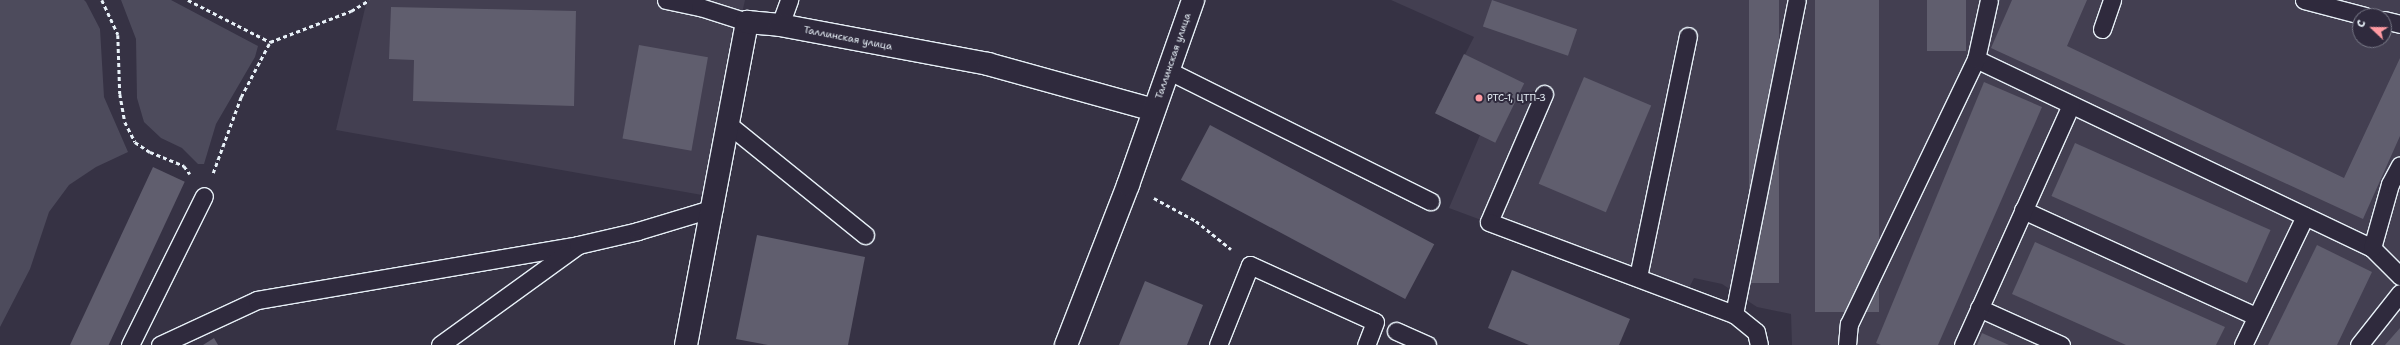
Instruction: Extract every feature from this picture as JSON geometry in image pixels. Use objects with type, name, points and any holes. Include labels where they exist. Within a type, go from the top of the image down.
[{"type":"street","name":"Таллинская улица","points":[[747,22],[780,25],[988,64],[1154,110],[1193,0]]},
{"type":"street","points":[[686,345],[714,208],[747,22]]},
{"type":"street","points":[[1066,345],[1128,185],[1154,110]]},
{"type":"lane","points":[[666,0],[701,3],[747,22]]},
{"type":"lane","points":[[780,25],[788,0]]},
{"type":"lane","points":[[1734,314],[1797,0]]},
{"type":"lane","points":[[1847,345],[1849,324],[1976,59],[1989,0]]},
{"type":"lane","points":[[2102,29],[2112,0]]},
{"type":"lane","points":[[2304,0],[2352,13]]},
{"type":"lane","points":[[1638,277],[1688,36]]},
{"type":"lane","points":[[1976,59],[2372,248],[2400,276]]},
{"type":"lane","points":[[1169,71],[1430,201]]},
{"type":"lane","points":[[1544,94],[1489,222],[1734,314],[1756,332],[1759,345]]},
{"type":"lane","points":[[1963,345],[2071,105]]},
{"type":"lane","points":[[729,125],[865,235]]},
{"type":"lane","points":[[2372,248],[2390,184],[2400,165]]},
{"type":"lane","points":[[130,345],[204,196]]},
{"type":"lane","points":[[160,345],[257,300],[578,245],[638,231],[714,208]]},
{"type":"lane","points":[[2023,210],[2256,316]]},
{"type":"lane","points":[[2243,345],[2305,216]]},
{"type":"lane","points":[[440,345],[578,245]]},
{"type":"lane","points":[[1218,345],[1250,265],[1427,345]]},
{"type":"lane","points":[[2359,345],[2400,293]]},
{"type":"lane","points":[[1979,308],[2061,345]]},
{"type":"lane","points":[[1366,345],[1386,327]]},
{"type":"path","points":[[102,0],[118,35],[120,94],[125,122],[135,142],[150,152],[184,166],[204,196]]},
{"type":"path","points":[[188,0],[270,42]]},
{"type":"path","points":[[204,196],[241,97],[270,42],[351,11],[369,0]]},
{"type":"path","points":[[1128,185],[1196,221],[1250,265]]},
{"type":"shaded area","points":[[0,0],[84,0],[86,2],[100,29],[104,97],[128,152],[96,167],[69,185],[49,212],[30,269],[0,327]]},
{"type":"shaded area","points":[[121,0],[171,0],[258,46],[255,57],[216,124],[204,164],[198,164],[182,148],[161,138],[144,122],[137,98],[136,39]]},
{"type":"shaded area","points":[[367,0],[745,0],[702,195],[336,130]]},
{"type":"shaded area","points":[[1391,0],[2400,0],[2400,345],[1792,345],[1791,314],[1757,307],[1722,284],[1694,278],[1685,296],[1449,208],[1480,135],[1435,113],[1474,37]]},
{"type":"building","points":[[1492,0],[1577,29],[1568,56],[1483,26]]},
{"type":"building","points":[[1749,0],[1779,0],[1779,283],[1749,283]]},
{"type":"building","points":[[1815,0],[1879,0],[1879,312],[1815,312]]},
{"type":"building","points":[[1927,0],[1966,0],[1966,51],[1927,51]]},
{"type":"building","points":[[2012,0],[2087,0],[2067,46],[2344,178],[2400,58],[2400,136],[2363,219],[1991,48]]},
{"type":"building","points":[[391,7],[576,11],[574,106],[413,101],[414,60],[389,59]]},
{"type":"building","points":[[639,45],[708,57],[691,151],[623,139]]},
{"type":"building","name":"РТС-1, ЦТП-3","points":[[1464,54],[1524,83],[1495,143],[1435,113]]},
{"type":"building","points":[[1584,77],[1651,106],[1606,212],[1539,184]]},
{"type":"building","points":[[1984,82],[2042,107],[1938,345],[1881,345],[1876,343]]},
{"type":"building","points":[[1210,125],[1434,244],[1405,299],[1181,180]]},
{"type":"building","points":[[2075,143],[2270,230],[2247,283],[2051,196]]},
{"type":"building","points":[[153,167],[185,182],[109,345],[70,345]]},
{"type":"building","points":[[757,235],[865,257],[848,345],[768,345],[736,339]]},
{"type":"building","points":[[2035,242],[2225,327],[2216,345],[2126,345],[2012,294]]},
{"type":"building","points":[[2317,245],[2372,272],[2337,345],[2268,345]]},
{"type":"building","points":[[1512,270],[1630,319],[1619,345],[1529,345],[1488,328]]},
{"type":"building","points":[[1145,281],[1203,305],[1187,345],[1119,345]]},
{"type":"building","points":[[2400,328],[2400,345],[2385,345]]},
{"type":"building","points":[[1982,333],[2009,345],[1977,345]]},
{"type":"building","points":[[214,338],[218,345],[203,345]]},
{"type":"place","name":"РТС-1, ЦТП-3","points":[[1479,98]]}]
